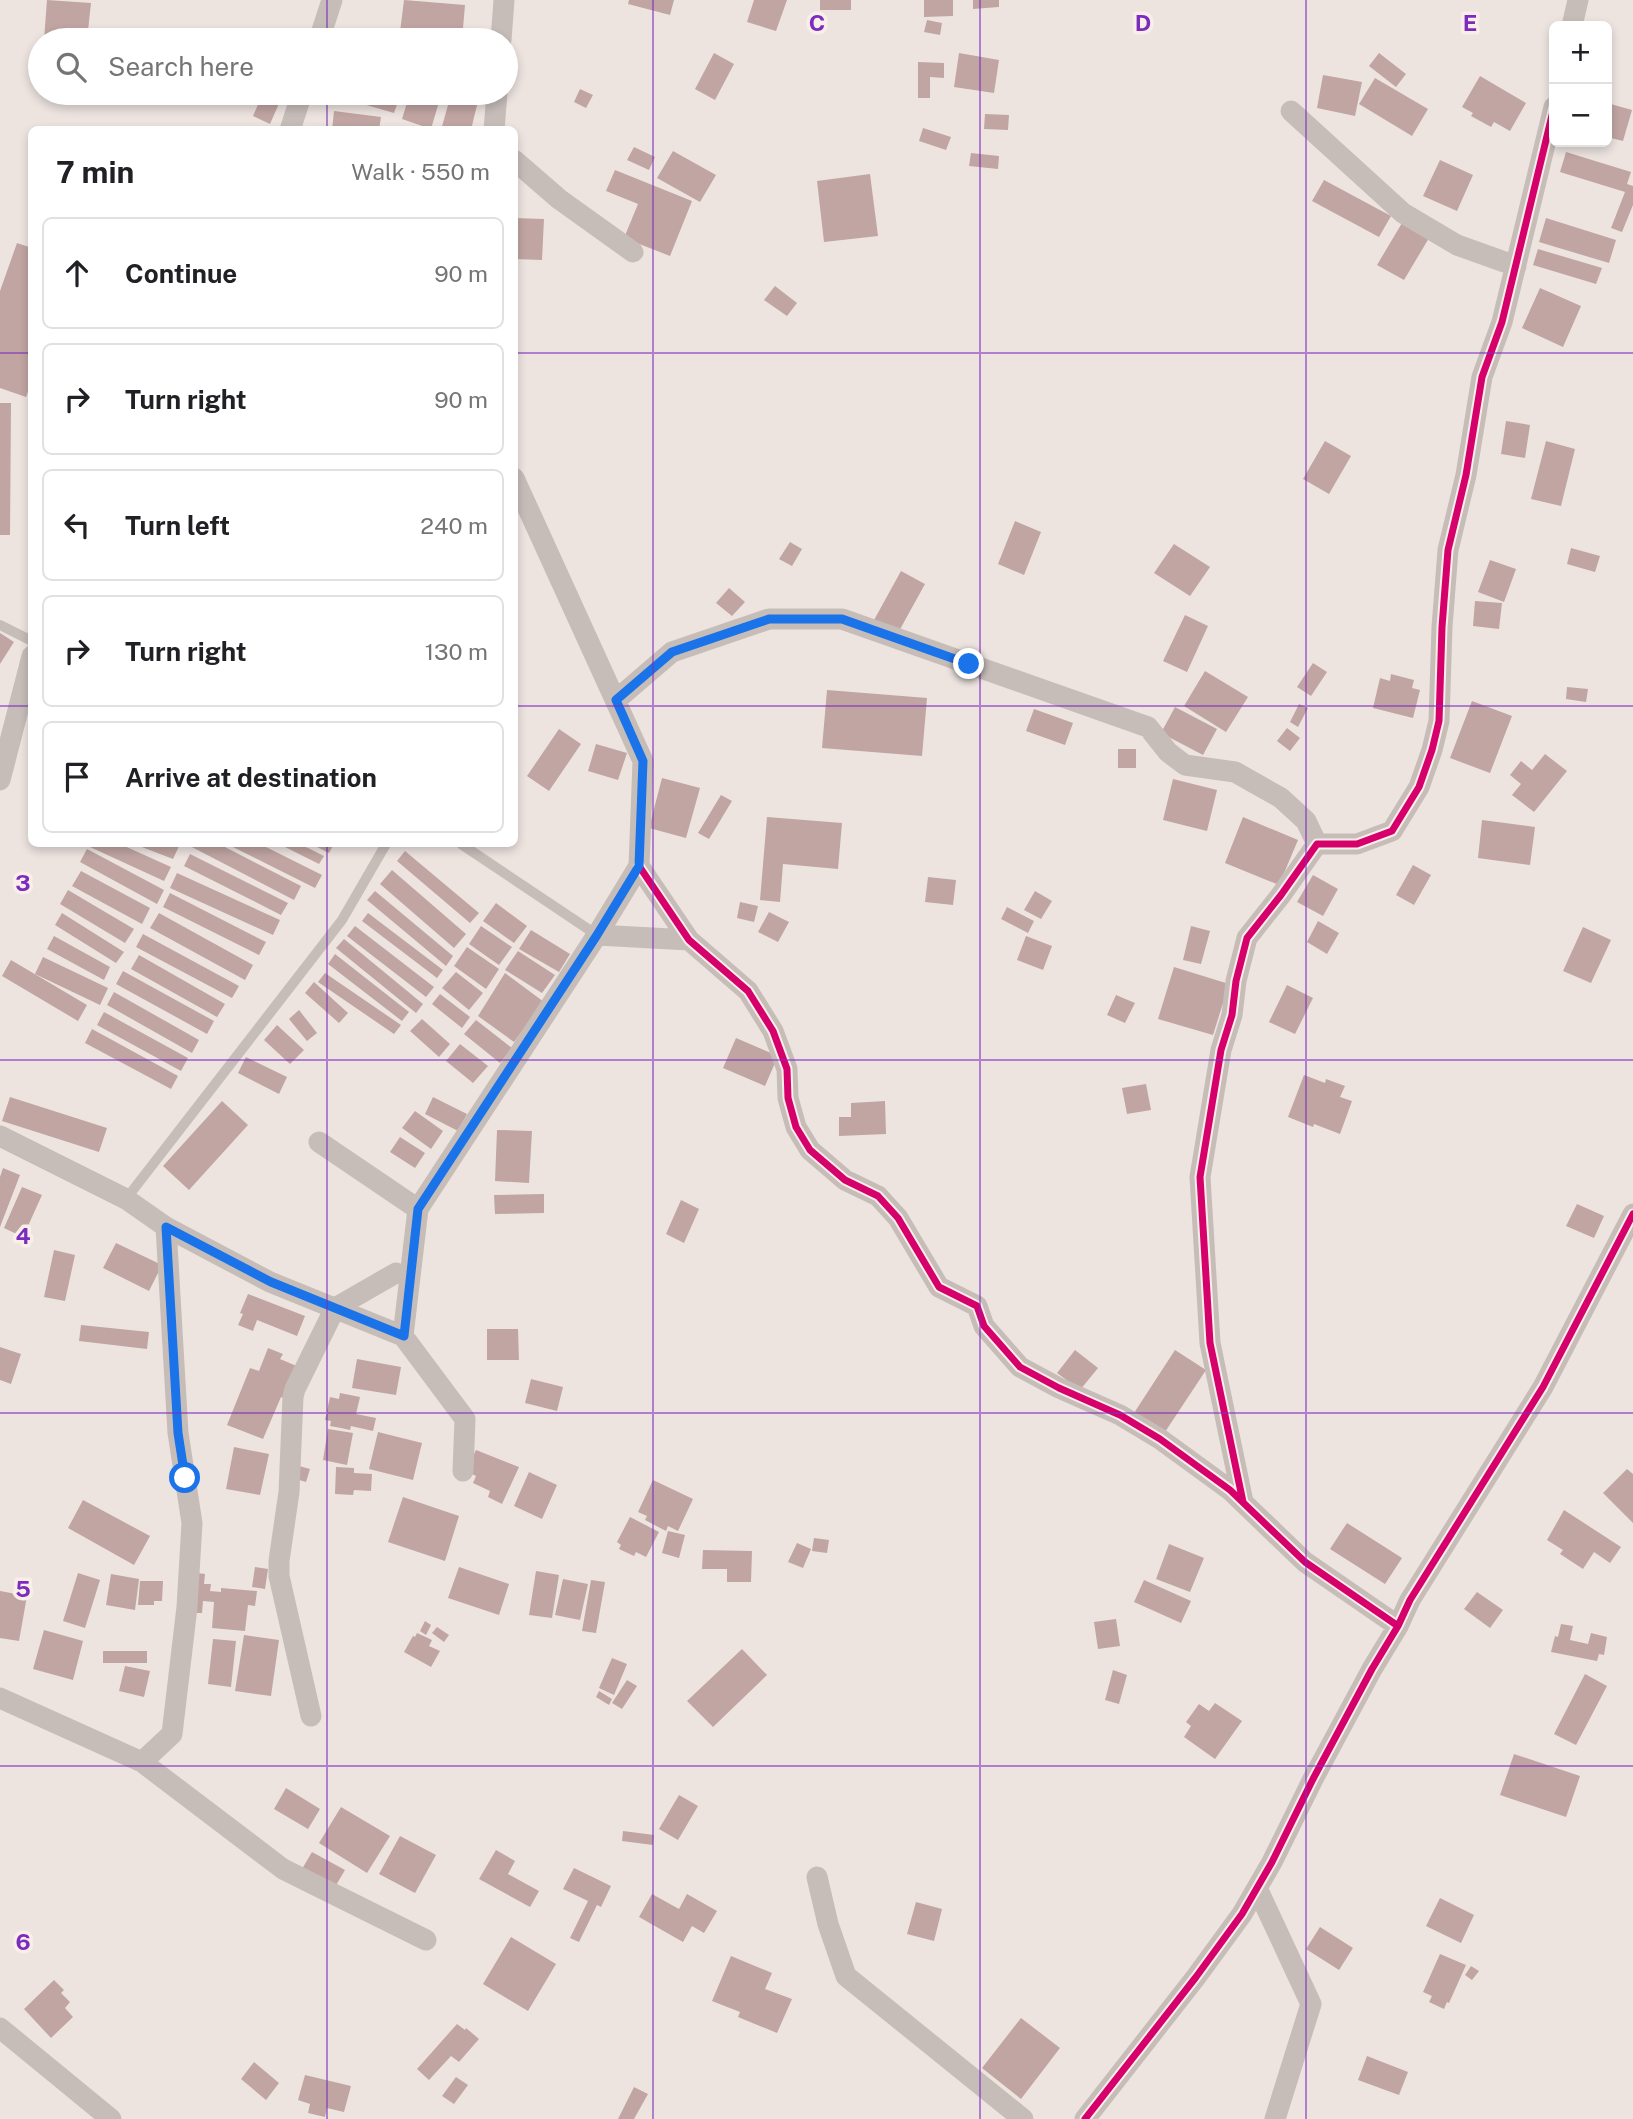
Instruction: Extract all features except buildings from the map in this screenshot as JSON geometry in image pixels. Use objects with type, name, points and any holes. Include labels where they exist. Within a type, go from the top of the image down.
[{"type":"street","points":[[323,28],[332,0]]},
{"type":"street","points":[[502,28],[504,0]]},
{"type":"street","points":[[1573,21],[1578,0]]},
{"type":"street","points":[[291,126],[298,105]]},
{"type":"street","points":[[494,126],[496,105]]},
{"type":"street","points":[[1291,110],[1403,213],[1457,244],[1516,267]]},
{"type":"street","points":[[1317,844],[1357,844],[1392,831],[1419,787],[1432,750],[1439,721],[1448,550],[1466,475],[1482,377],[1502,322],[1549,128]]},
{"type":"street","points":[[518,163],[559,199],[634,252]]},
{"type":"street","points":[[404,1336],[418,1209],[639,866],[643,761],[518,487]]},
{"type":"street","points":[[616,700],[672,652],[769,619],[842,619],[1148,727],[1168,752],[1185,765],[1235,772],[1281,797],[1306,821],[1317,844]]},
{"type":"street","points":[[0,780],[28,672]]},
{"type":"street","points":[[1243,1502],[1210,1343],[1200,1177],[1221,1051],[1233,1015],[1236,981],[1247,938],[1317,844]]},
{"type":"street","points":[[639,866],[690,940],[748,991],[773,1031],[787,1069],[788,1098],[796,1126],[810,1150],[845,1180],[878,1196],[898,1218],[939,1287],[977,1306],[984,1326],[1020,1367],[1120,1415],[1150,1433],[1243,1502],[1305,1562],[1398,1626]]},
{"type":"street","points":[[597,935],[690,940]]},
{"type":"street","points":[[0,1136],[126,1199],[166,1227],[271,1282],[404,1336],[465,1419],[463,1471]]},
{"type":"street","points":[[319,1142],[418,1209]]},
{"type":"street","points":[[1086,2119],[1196,1977],[1257,1888],[1410,1600],[1543,1387],[1633,1214]]},
{"type":"street","points":[[142,1762],[172,1734],[187,1607],[192,1523],[178,1433],[166,1227]]},
{"type":"street","points":[[311,1716],[279,1576],[289,1492],[293,1396],[335,1308],[396,1273]]},
{"type":"street","points":[[0,1698],[142,1762],[283,1869],[426,1940]]},
{"type":"street","points":[[817,1877],[828,1924],[846,1976],[1023,2119]]},
{"type":"street","points":[[1257,1888],[1311,2004],[1275,2119]]},
{"type":"street","points":[[0,2028],[111,2119]]},
{"type":"lane","points":[[0,625],[28,639]]},
{"type":"lane","points":[[126,1199],[342,920],[384,847]]},
{"type":"lane","points":[[465,847],[597,935]]},
{"type":"cycle path","points":[[1243,1502],[1210,1343],[1200,1177],[1221,1050],[1232,1015],[1236,981],[1247,938],[1317,844],[1357,844],[1392,831],[1419,787],[1439,721],[1448,550],[1466,475],[1482,377],[1502,322],[1549,128]]},
{"type":"cycle path","points":[[639,866],[689,940],[748,991],[773,1031],[787,1069],[788,1098],[796,1127],[810,1150],[845,1180],[878,1196],[898,1218],[939,1287],[977,1306],[984,1326],[1020,1367],[1120,1415],[1160,1439],[1230,1490],[1305,1562],[1398,1626]]},
{"type":"cycle path","points":[[1085,2119],[1242,1914],[1410,1600],[1543,1387],[1633,1214]]},
{"type":"route","points":[[185,1478],[178,1433],[166,1227],[271,1282],[404,1336],[418,1209],[639,866],[643,761],[616,700],[672,652],[769,619],[842,619],[969,664]]}]
